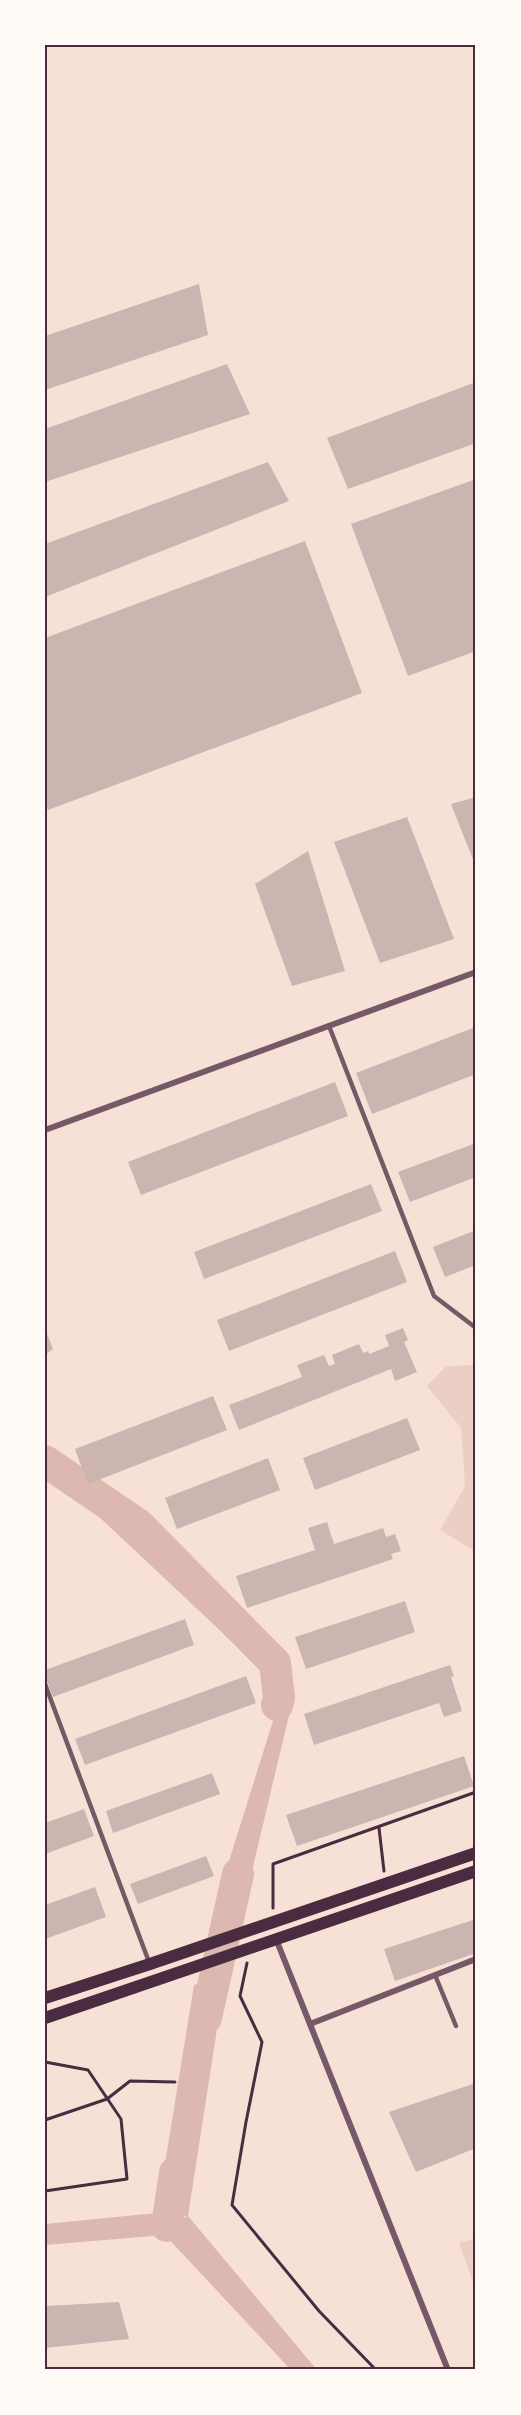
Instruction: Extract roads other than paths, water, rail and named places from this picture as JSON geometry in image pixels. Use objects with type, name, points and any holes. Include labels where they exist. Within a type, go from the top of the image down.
[{"type":"main road","points":[[45,1998],[476,1853]]},
{"type":"main road","points":[[45,2018],[476,1870]]},
{"type":"street","points":[[45,1130],[476,972]]},
{"type":"street","points":[[276,1939],[448,2370]]},
{"type":"street","points":[[310,2024],[476,1959]]},
{"type":"lane","points":[[329,1026],[434,1296],[476,1328]]},
{"type":"lane","points":[[45,1684],[150,1964]]},
{"type":"lane","points":[[435,1975],[456,2026]]},
{"type":"waterway","points":[[45,1461],[139,1525],[275,1663],[279,1698],[277,1705]]},
{"type":"waterway","points":[[206,2018],[238,1874]]},
{"type":"waterway","points":[[167,2226],[175,2173]]}]
